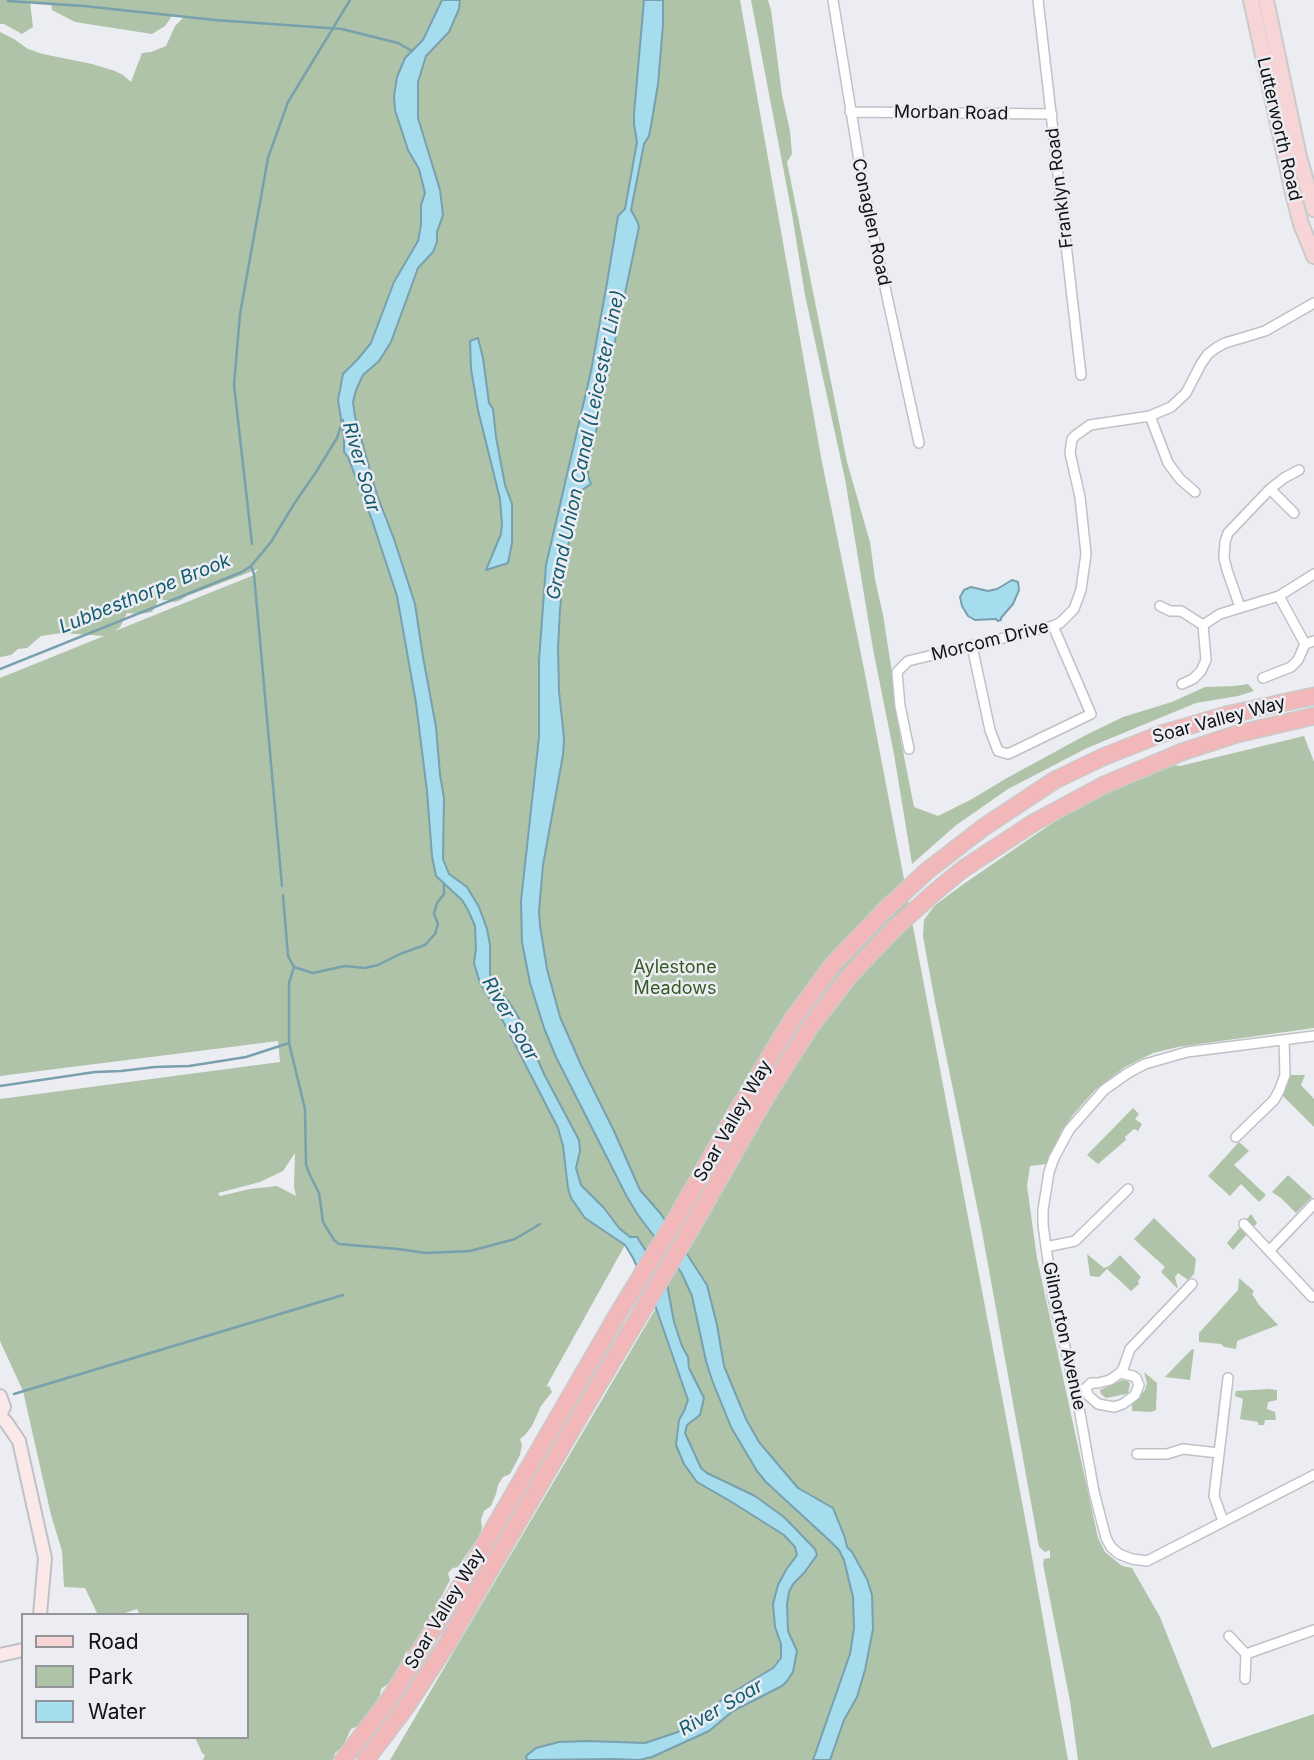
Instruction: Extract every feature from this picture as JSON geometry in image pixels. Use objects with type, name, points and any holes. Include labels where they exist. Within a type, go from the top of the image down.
[{"type":"highway","name":"Soar Valley Way","points":[[344,1760],[396,1689],[455,1595],[736,1113],[792,1020],[834,963],[884,910],[927,871],[984,827],[1045,787],[1143,740],[1192,724],[1314,696]]},
{"type":"highway","name":"Soar Valley Way","points":[[366,1760],[406,1707],[447,1644],[764,1100],[810,1027],[850,975],[895,928],[935,892],[973,862],[1035,822],[1104,785],[1156,762],[1237,734],[1314,716]]},
{"type":"main road","name":"Lutterworth Road","points":[[1251,0],[1293,193],[1301,224],[1314,255]]},
{"type":"main road","name":"Lutterworth Road","points":[[1266,0],[1299,157],[1314,209]]},
{"type":"street","name":"Conaglen Road","points":[[833,0],[864,191],[919,443]]},
{"type":"street","name":"Franklyn Road","points":[[1038,0],[1081,375]]},
{"type":"street","name":"Morban Road","points":[[850,113],[1052,114]]},
{"type":"street","name":"Morcom Drive","points":[[909,749],[900,706],[897,672],[908,661],[1053,626],[1074,609],[1081,590],[1086,554],[1080,497],[1070,453],[1072,439],[1090,425],[1161,412],[1179,401],[1186,393],[1201,364],[1216,348],[1265,331],[1314,303]]},
{"type":"street","points":[[1150,416],[1168,463],[1180,479],[1195,492]]},
{"type":"street","points":[[1240,607],[1224,558],[1224,542],[1234,526],[1270,489],[1299,470]]},
{"type":"street","points":[[1270,489],[1294,513]]},
{"type":"street","points":[[1203,625],[1220,614],[1279,596],[1314,575]]},
{"type":"street","points":[[1263,678],[1291,667],[1309,643],[1279,596]]},
{"type":"street","points":[[1160,606],[1170,611],[1181,611],[1203,625]]},
{"type":"street","points":[[1182,684],[1201,671],[1206,660],[1203,625]]},
{"type":"street","points":[[972,646],[990,730],[998,751],[1008,754],[1091,714],[1053,626]]},
{"type":"street","name":"Gilmorton Avenue","points":[[1314,1036],[1186,1052],[1136,1068],[1104,1090],[1069,1130],[1054,1157],[1043,1210],[1053,1297],[1080,1389],[1094,1492],[1106,1538],[1111,1547],[1119,1554],[1147,1561],[1314,1475]]},
{"type":"street","points":[[1237,1137],[1274,1100],[1279,1091],[1285,1075],[1284,1040]]},
{"type":"street","points":[[1046,1248],[1075,1241],[1128,1189]]},
{"type":"street","points":[[1270,1250],[1314,1204]]},
{"type":"street","points":[[1244,1224],[1312,1297]]},
{"type":"street","points":[[1120,1373],[1133,1376],[1139,1385],[1135,1395],[1123,1404],[1114,1407],[1098,1404],[1080,1389],[1091,1383],[1110,1380],[1120,1373],[1130,1349],[1192,1284]]},
{"type":"street","points":[[1223,1521],[1214,1501],[1228,1378]]},
{"type":"street","points":[[0,1396],[4,1407],[0,1415],[19,1441],[43,1546],[45,1558],[40,1613]]},
{"type":"street","points":[[1137,1454],[1167,1454],[1183,1449],[1219,1453]]},
{"type":"street","points":[[1246,1654],[1314,1630]]},
{"type":"street","points":[[1229,1636],[1246,1654],[1245,1679]]},
{"type":"street","points":[[0,1656],[21,1651]]},
{"type":"green space","name":"Aylestone Meadows","points":[[0,0],[740,0],[821,457],[900,858],[1026,1523],[1068,1760],[639,1760],[694,1738],[730,1708],[777,1686],[791,1636],[788,1631],[789,1592],[804,1573],[807,1543],[701,1469],[685,1433],[687,1425],[700,1415],[688,1357],[674,1322],[668,1281],[625,1245],[546,1387],[549,1386],[552,1392],[541,1406],[532,1426],[520,1439],[520,1455],[510,1474],[503,1477],[491,1506],[484,1511],[480,1535],[458,1567],[448,1573],[450,1580],[430,1619],[410,1650],[405,1653],[390,1682],[381,1689],[366,1718],[351,1729],[333,1760],[203,1760],[205,1755],[196,1739],[248,1739],[248,1613],[139,1613],[137,1609],[125,1613],[97,1613],[85,1588],[64,1587],[62,1551],[51,1515],[23,1391],[0,1341],[0,1099],[280,1062],[278,1041],[0,1076],[0,678],[104,636],[62,633],[41,636],[27,648],[0,657],[0,32],[28,49],[115,71],[131,82],[142,53],[166,46],[175,26],[184,17],[172,16],[165,26],[152,34],[75,22],[52,10],[51,3],[30,2],[33,27],[22,34],[0,24]],"holes":[[[426,56],[418,82],[418,118],[440,190],[443,215],[437,232],[437,242],[411,274],[344,401],[412,624],[436,876],[416,703],[397,596],[372,520],[344,452],[338,400],[343,374],[371,343],[394,282],[418,241],[421,205],[425,193],[419,169],[408,150],[395,110],[394,96],[397,77]],[[258,569],[254,575],[115,631],[127,613],[152,612],[158,601],[175,602]],[[295,1153],[296,1196],[277,1186],[220,1196],[218,1193],[260,1182],[283,1171]],[[574,1203],[623,1244],[585,1218]]]},
{"type":"green space","points":[[751,0],[768,0],[771,10],[782,95],[790,131],[792,154],[787,162],[847,462],[870,542],[914,807],[938,816],[1123,717],[1172,702],[1205,687],[1248,684],[1254,691],[1196,703],[1087,748],[1008,789],[955,826],[912,864],[845,479],[805,295]]},
{"type":"green space","points":[[1304,736],[1314,762],[1314,1028],[1178,1047],[1153,1053],[1125,1067],[1095,1090],[1073,1115],[1062,1130],[1046,1164],[1030,1166],[1027,1186],[1037,1258],[1098,1538],[1105,1552],[1122,1566],[1132,1568],[1160,1617],[1212,1748],[1314,1714],[1314,1760],[1078,1760],[1070,1701],[1043,1564],[1044,1559],[1050,1558],[1050,1550],[1045,1552],[1039,1547],[981,1226],[934,997],[923,936],[924,920],[934,906],[965,883],[1048,826],[1095,798],[1172,765],[1180,766]]},
{"type":"green space","points":[[1285,1075],[1305,1075],[1301,1085],[1314,1099],[1314,1127],[1279,1092]]},
{"type":"green space","points":[[1133,1108],[1139,1114],[1135,1119],[1142,1124],[1138,1131],[1134,1129],[1125,1137],[1126,1140],[1098,1164],[1087,1155]]},
{"type":"green space","points":[[1239,1142],[1249,1151],[1234,1165],[1266,1195],[1259,1202],[1241,1184],[1230,1196],[1208,1176]]},
{"type":"green space","points":[[1288,1175],[1312,1197],[1296,1213],[1272,1192]]},
{"type":"green space","points":[[1251,1214],[1257,1223],[1233,1250],[1227,1243]]},
{"type":"green space","points":[[1154,1218],[1196,1259],[1194,1274],[1188,1280],[1178,1273],[1175,1277],[1178,1289],[1161,1272],[1165,1267],[1134,1239]]},
{"type":"green space","points":[[1087,1254],[1104,1268],[1120,1255],[1141,1277],[1139,1284],[1131,1291],[1107,1269],[1099,1277],[1090,1276]]},
{"type":"green space","points":[[1239,1278],[1254,1291],[1252,1294],[1259,1305],[1278,1325],[1237,1341],[1236,1349],[1221,1344],[1199,1342],[1199,1333],[1238,1290]]},
{"type":"green space","points":[[656,1308],[688,1400],[679,1420],[676,1445],[684,1464],[697,1482],[784,1535],[795,1547],[797,1555],[786,1570],[775,1627],[781,1644],[781,1658],[773,1668],[725,1697],[678,1732],[645,1743],[559,1742],[526,1756],[527,1760],[390,1760]]},
{"type":"green space","points":[[1194,1349],[1190,1380],[1165,1377],[1191,1350]]},
{"type":"green space","points":[[1144,1372],[1157,1383],[1156,1410],[1132,1411],[1132,1404],[1145,1390],[1147,1383]]},
{"type":"green space","points":[[1123,1380],[1130,1384],[1128,1393],[1106,1398],[1101,1394],[1100,1390]]},
{"type":"green space","points":[[1277,1390],[1277,1400],[1268,1402],[1267,1409],[1275,1412],[1276,1420],[1265,1420],[1264,1425],[1258,1425],[1258,1422],[1240,1419],[1243,1399],[1235,1396],[1236,1391]]},
{"type":"water","name":"River Soar","points":[[442,0],[460,0],[459,9],[449,32],[426,56],[418,82],[418,118],[440,190],[443,215],[433,252],[418,268],[391,342],[379,361],[363,375],[353,402],[377,495],[415,604],[436,727],[444,798],[443,859],[449,874],[467,887],[479,907],[490,945],[490,975],[518,1016],[545,1076],[579,1140],[580,1151],[576,1168],[581,1185],[619,1228],[630,1237],[637,1237],[667,1284],[674,1322],[688,1357],[689,1368],[704,1398],[700,1415],[687,1425],[685,1433],[701,1468],[755,1496],[784,1517],[815,1549],[817,1555],[789,1592],[788,1631],[797,1651],[793,1672],[787,1681],[733,1711],[709,1731],[652,1757],[639,1760],[527,1760],[526,1756],[536,1748],[559,1742],[645,1743],[678,1732],[725,1697],[773,1668],[781,1658],[781,1644],[775,1627],[773,1604],[778,1585],[797,1555],[795,1547],[784,1535],[697,1482],[684,1464],[676,1445],[679,1420],[688,1400],[656,1308],[625,1245],[585,1218],[571,1198],[558,1128],[504,1023],[480,983],[474,963],[475,926],[462,900],[436,876],[416,703],[397,596],[372,520],[344,452],[338,400],[343,374],[371,343],[394,282],[418,241],[421,205],[425,193],[419,169],[408,150],[395,110],[394,96],[397,77],[405,58],[423,40]]},
{"type":"water","name":"Grand Union Canal (Leicester Line)","points":[[644,0],[663,0],[658,84],[631,210],[639,227],[588,469],[591,484],[579,494],[564,565],[558,648],[563,755],[543,865],[540,926],[547,969],[560,1017],[640,1190],[661,1214],[707,1285],[724,1366],[746,1419],[759,1442],[798,1488],[833,1508],[847,1547],[867,1579],[872,1595],[873,1629],[865,1670],[857,1697],[844,1720],[830,1760],[813,1760],[850,1654],[854,1628],[853,1597],[844,1560],[839,1550],[766,1482],[731,1427],[706,1361],[692,1296],[681,1272],[627,1197],[556,1057],[530,983],[522,942],[521,901],[539,737],[539,661],[546,565],[591,371],[618,216],[625,209],[637,142],[634,114]]},
{"type":"water","points":[[478,338],[505,485],[512,504],[512,543],[508,563],[486,570],[501,534],[502,524],[500,499],[471,369],[470,341]]},
{"type":"water","points":[[1012,580],[1018,582],[1019,590],[1001,620],[975,620],[968,616],[960,597],[964,590],[971,587],[988,591]]},
{"type":"waterway","points":[[252,544],[234,385],[240,314],[268,158],[288,102],[350,0]]},
{"type":"waterway","points":[[8,1],[342,29],[398,43],[412,51]]},
{"type":"waterway","name":"Lubbesthorpe Brook","points":[[0,669],[242,572],[251,566],[271,542],[316,472],[337,438],[343,420]]},
{"type":"waterway","points":[[251,566],[254,574],[282,886]]},
{"type":"waterway","points":[[0,1086],[95,1072],[189,1066],[246,1057],[289,1043],[289,983],[294,967],[313,973],[345,966],[365,968],[425,945],[435,934],[438,924],[434,914],[437,903],[444,894],[444,884]]},
{"type":"waterway","points":[[283,895],[288,956],[294,967]]},
{"type":"waterway","points":[[289,1043],[305,1109],[306,1164],[319,1193],[323,1222],[339,1244],[426,1253],[470,1251],[515,1239],[540,1224]]},
{"type":"waterway","points":[[14,1394],[343,1295]]}]
